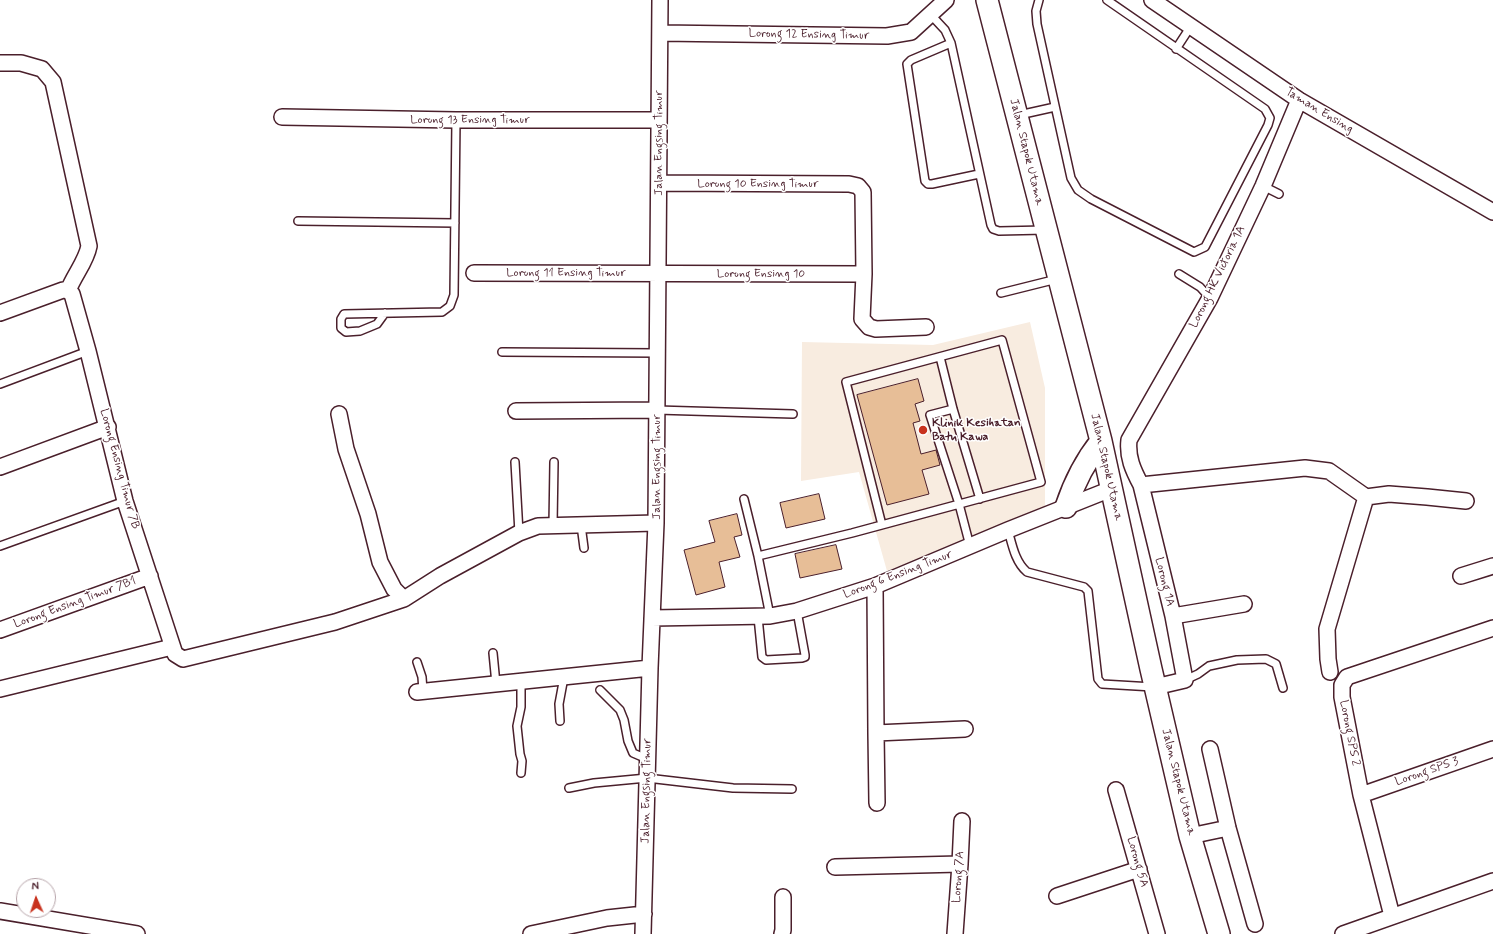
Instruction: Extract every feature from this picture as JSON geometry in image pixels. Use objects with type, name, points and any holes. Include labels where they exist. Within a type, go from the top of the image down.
[{"type":"main road","name":"Jalan Stapok Utama","points":[[988,0],[1101,441],[1155,687],[1190,836],[1219,934]]},
{"type":"main road","points":[[1066,507],[1072,489],[1091,454],[1101,441]]},
{"type":"street","name":"Jalan Engsing Timur","points":[[643,934],[647,759],[656,523],[660,0]]},
{"type":"street","name":"Lorong 12 Ensing Timur","points":[[660,33],[887,36],[911,32],[946,0]]},
{"type":"street","name":"Taman Ensing","points":[[1152,0],[1300,100],[1493,212]]},
{"type":"street","points":[[0,63],[21,63],[42,69],[53,82],[89,246],[88,252],[68,290],[63,290],[0,313]]},
{"type":"street","name":"Lorong HK Victoria 1A","points":[[1137,478],[1130,461],[1128,448],[1129,440],[1210,298],[1263,186],[1300,100]]},
{"type":"street","name":"Lorong 13 Ensing Timur","points":[[282,118],[659,120]]},
{"type":"street","name":"Lorong 10 Ensing Timur","points":[[659,183],[849,184],[858,186],[863,192],[864,274]]},
{"type":"street","name":"Lorong 11 Ensing Timur","points":[[474,273],[658,274]]},
{"type":"street","name":"Lorong Ensing 10","points":[[658,274],[864,274]]},
{"type":"street","points":[[864,274],[862,319],[868,327],[876,329],[926,327]]},
{"type":"street","name":"Lorong Ensing Timur 7B","points":[[68,290],[72,294],[88,351],[108,427],[125,501],[172,647]]},
{"type":"street","points":[[516,411],[657,410]]},
{"type":"street","points":[[339,414],[346,449],[368,514],[380,562],[394,588],[404,599]]},
{"type":"street","points":[[0,467],[108,427]]},
{"type":"street","points":[[1137,478],[1305,468],[1329,471],[1366,497],[1389,494],[1466,501]]},
{"type":"street","name":"Lorong 1A","points":[[1137,478],[1173,616],[1185,680]]},
{"type":"street","name":"Lorong 6 Ensing Timur","points":[[652,618],[764,616],[796,611],[875,586],[1008,530],[1111,489]]},
{"type":"street","points":[[1330,672],[1327,629],[1366,497]]},
{"type":"street","points":[[0,689],[172,647],[175,654],[183,659],[335,622],[404,599],[440,576],[519,533],[538,526],[656,523]]},
{"type":"street","points":[[1461,576],[1493,566]]},
{"type":"street","name":"Lorong Ensing Timur 7B1","points":[[0,630],[150,576]]},
{"type":"street","points":[[875,586],[878,803]]},
{"type":"street","points":[[1173,616],[1244,604]]},
{"type":"street","name":"Lorong SPS 2","points":[[1392,916],[1361,795],[1342,697],[1342,685],[1347,677],[1493,628]]},
{"type":"street","points":[[420,692],[650,668]]},
{"type":"street","points":[[1155,687],[1185,680]]},
{"type":"street","points":[[876,733],[965,729]]},
{"type":"street","points":[[1210,749],[1228,828],[1255,924]]},
{"type":"street","name":"Lorong SPS 3","points":[[1361,795],[1493,749]]},
{"type":"street","name":"Lorong 5A","points":[[1116,790],[1157,934]]},
{"type":"street","name":"Lorong 7A","points":[[954,934],[962,821]]},
{"type":"street","points":[[1190,836],[1228,828]]},
{"type":"street","points":[[835,868],[960,864]]},
{"type":"street","points":[[1057,896],[1139,869]]},
{"type":"street","points":[[1343,934],[1493,880]]},
{"type":"street","points":[[782,934],[783,897]]},
{"type":"street","points":[[0,911],[137,934]]},
{"type":"street","points":[[531,934],[607,918],[644,914]]},
{"type":"lane","points":[[1039,0],[1036,11],[1037,24],[1071,178],[1078,190],[1091,199],[1194,252],[1205,248],[1268,125],[1270,118],[1265,109],[1107,0]]},
{"type":"lane","points":[[930,15],[945,30],[951,43],[991,226],[993,229],[999,231],[1046,230]]},
{"type":"lane","points":[[1176,49],[1191,26]]},
{"type":"lane","points":[[951,43],[911,60],[907,64],[926,181],[928,184],[932,184],[979,174]]},
{"type":"lane","points":[[1017,116],[1055,107]]},
{"type":"lane","points":[[385,313],[377,324],[360,331],[346,332],[341,328],[341,318],[344,314],[385,313],[442,312],[450,306],[454,295],[456,120]]},
{"type":"lane","points":[[1263,186],[1279,194]]},
{"type":"lane","points":[[298,221],[455,223]]},
{"type":"lane","points":[[1179,274],[1200,287],[1210,298]]},
{"type":"lane","points":[[1000,293],[1059,279]]},
{"type":"lane","points":[[758,556],[882,525],[1041,482],[1002,340],[846,382],[882,525]]},
{"type":"lane","points":[[0,384],[88,351]]},
{"type":"lane","points":[[502,352],[658,353]]},
{"type":"lane","points":[[940,357],[953,409],[980,499]]},
{"type":"lane","points":[[953,409],[930,415],[959,504],[970,547]]},
{"type":"lane","points":[[657,410],[793,414]]},
{"type":"lane","points":[[515,462],[519,533]]},
{"type":"lane","points":[[553,525],[554,462]]},
{"type":"lane","points":[[744,499],[758,556],[764,616],[762,657],[766,660],[805,657],[796,611]]},
{"type":"lane","points":[[0,546],[125,501]]},
{"type":"lane","points":[[580,525],[584,548]]},
{"type":"lane","points":[[1008,530],[1013,551],[1022,568],[1027,572],[1084,587],[1088,591],[1098,679],[1102,684],[1155,687]]},
{"type":"lane","points":[[493,653],[496,684]]},
{"type":"lane","points":[[1185,680],[1198,674],[1209,666],[1237,660],[1266,659],[1276,664],[1283,688]]},
{"type":"lane","points":[[417,662],[422,677],[420,692]]},
{"type":"lane","points":[[560,722],[559,704],[564,677]]},
{"type":"lane","points":[[521,681],[522,707],[517,726],[522,761],[521,773]]},
{"type":"lane","points":[[600,690],[620,710],[624,720],[628,741],[633,753],[647,759]]},
{"type":"lane","points":[[569,788],[594,783],[647,778],[733,788],[792,789]]},
{"type":"shaded area","name":"Klinik Kesihatan Batu Kawa","points":[[1030,322],[1045,388],[1045,510],[887,571],[859,472],[801,481],[802,342],[933,345]]},
{"type":"building","points":[[918,379],[924,401],[915,404],[920,421],[913,423],[921,454],[936,450],[940,465],[922,470],[929,494],[887,505],[857,395]]},
{"type":"building","points":[[819,494],[825,519],[786,528],[780,503]]},
{"type":"building","points":[[737,514],[742,535],[734,537],[740,557],[719,562],[725,587],[696,595],[684,550],[715,542],[709,521]]},
{"type":"building","points":[[836,545],[842,569],[800,578],[795,554]]},
{"type":"place","name":"Klinik Kesihatan Batu Kawa","points":[[923,430]]}]
